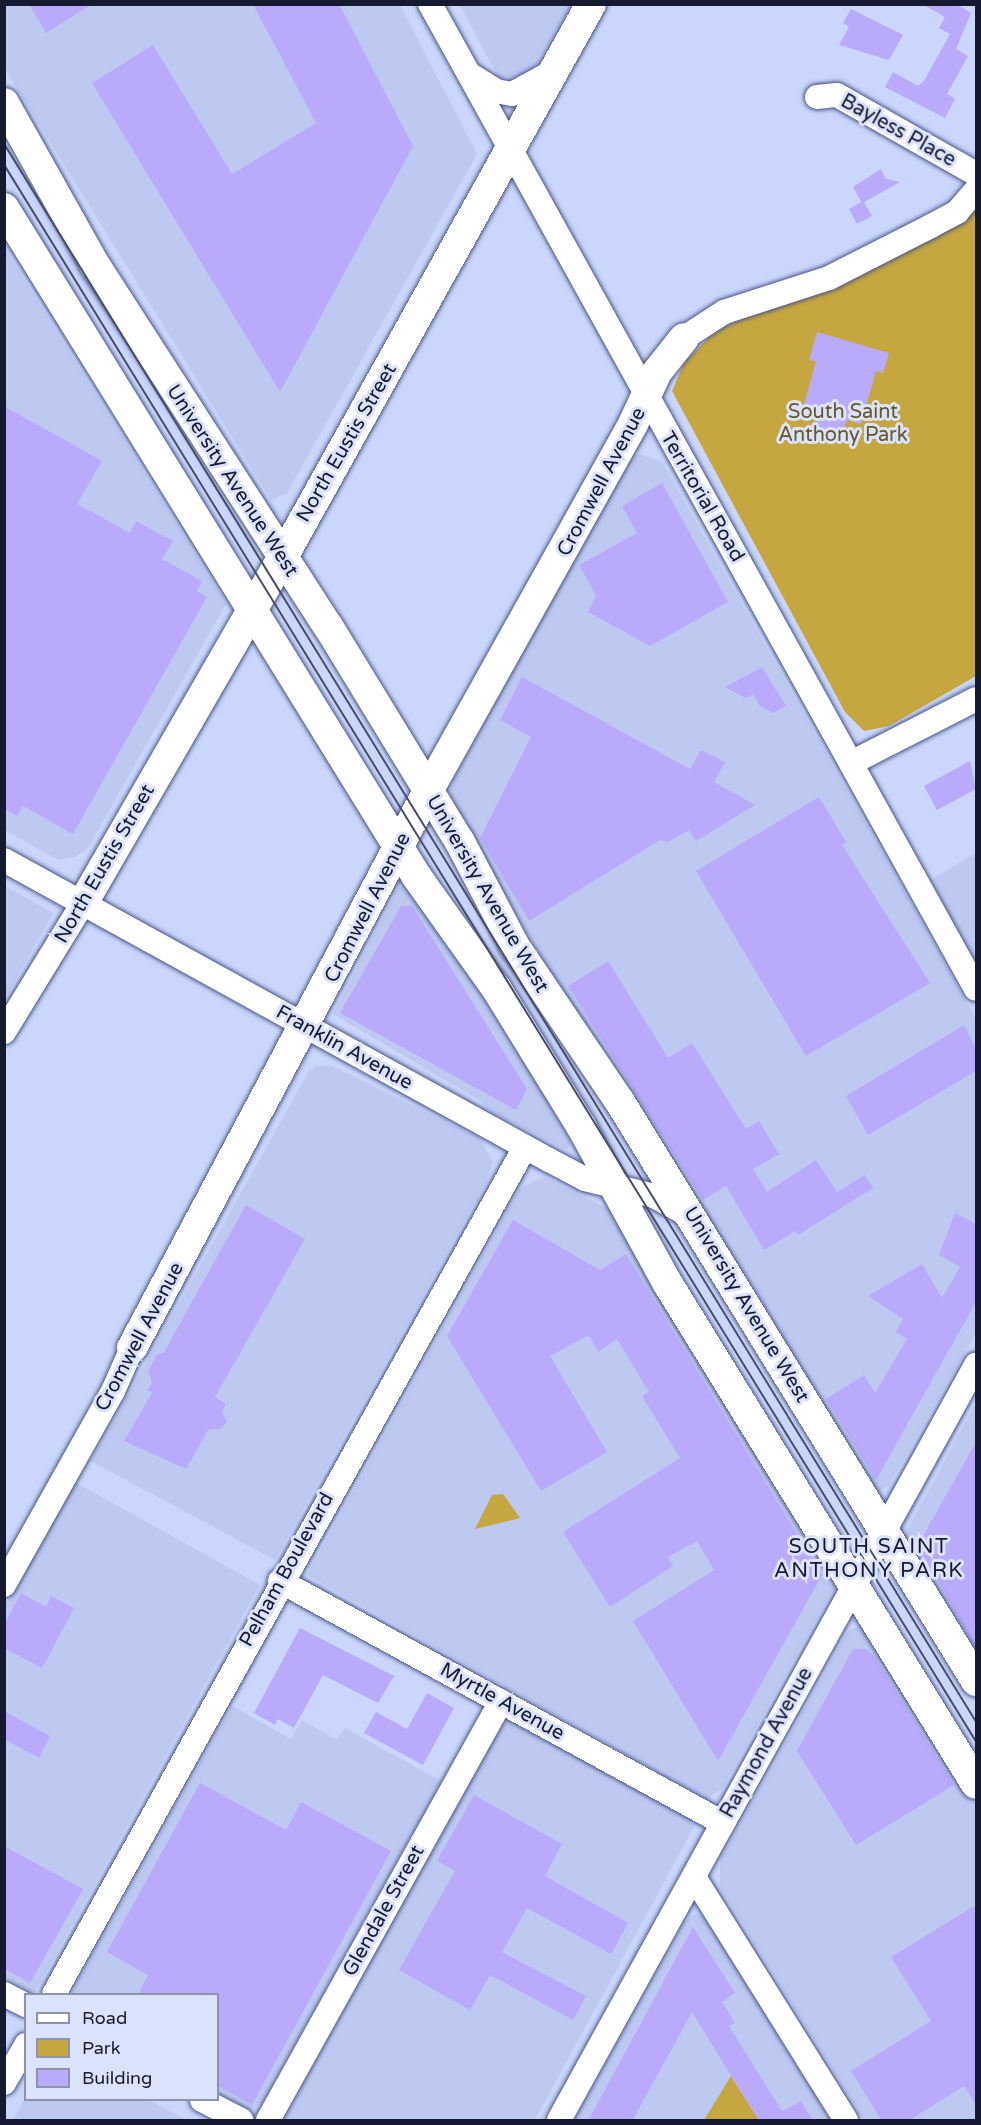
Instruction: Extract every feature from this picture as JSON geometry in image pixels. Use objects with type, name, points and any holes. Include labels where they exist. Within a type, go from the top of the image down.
[{"type":"main road","name":"North Eustis Street","points":[[83,903],[251,607],[283,557],[495,173],[510,153],[558,69],[591,4]]},
{"type":"main road","name":"University Avenue West","points":[[4,103],[95,266],[328,626],[396,736],[526,963],[692,1217],[976,1681]]},
{"type":"main road","name":"University Avenue West","points":[[4,208],[368,797],[496,988],[614,1188],[976,1784]]},
{"type":"main road","name":"Cromwell Avenue","points":[[132,1348],[306,1027],[428,791],[516,640],[646,400],[657,372],[684,338]]},
{"type":"street","name":"Territorial Road","points":[[430,4],[646,400],[976,989]]},
{"type":"street","points":[[464,70],[496,91],[512,94],[558,69]]},
{"type":"street","name":"Bayless Place","points":[[817,97],[837,95],[976,174]]},
{"type":"street","name":"Cromwell Avenue","points":[[684,338],[724,312],[829,278],[957,212],[976,190]]},
{"type":"street","points":[[851,763],[976,699]]},
{"type":"street","name":"Franklin Avenue","points":[[4,860],[585,1179],[614,1188],[654,1196],[692,1217]]},
{"type":"street","name":"North Eustis Street","points":[[4,1032],[83,903]]},
{"type":"street","name":"Pelham Boulevard","points":[[55,1993],[280,1581],[525,1147]]},
{"type":"street","name":"Cromwell Avenue","points":[[4,1585],[113,1391],[132,1348]]},
{"type":"street","name":"Raymond Avenue","points":[[559,2121],[976,1365]]},
{"type":"street","name":"Myrtle Avenue","points":[[280,1581],[723,1823]]},
{"type":"street","name":"Glendale Street","points":[[268,2121],[501,1701]]},
{"type":"street","points":[[694,1876],[846,2121]]},
{"type":"street","points":[[4,1994],[24,2004]]},
{"type":"street","points":[[4,2083],[24,2048]]},
{"type":"street","points":[[204,2101],[241,2121]]},
{"type":"shaded area","points":[[5,5],[400,5],[477,154],[287,493],[271,500],[5,69]]},
{"type":"shaded area","points":[[460,5],[571,5],[534,68],[516,77],[498,77]]},
{"type":"shaded area","points":[[4,247],[226,604],[88,848],[75,857],[58,860],[5,830]]},
{"type":"shaded area","points":[[639,454],[662,462],[976,1019],[976,1333],[889,1485],[878,1492],[866,1486],[448,803],[453,781],[624,461]]},
{"type":"shaded area","points":[[976,853],[976,967],[929,881]]},
{"type":"shaded area","points":[[5,886],[53,913],[5,999]]},
{"type":"shaded area","points":[[399,886],[417,892],[568,1132],[570,1146],[566,1150],[489,1110],[481,1101],[333,1014]]},
{"type":"shaded area","points":[[316,1066],[332,1066],[479,1138],[493,1162],[487,1181],[275,1560],[91,1461],[309,1071]]},
{"type":"shaded area","points":[[544,1177],[613,1211],[836,1584],[722,1789],[706,1799],[307,1575],[520,1188]]},
{"type":"shaded area","points":[[976,1403],[976,1662],[904,1536]]},
{"type":"shaded area","points":[[73,1481],[260,1585],[35,1993],[5,1978],[5,1605]]},
{"type":"shaded area","points":[[861,1625],[976,1799],[976,2120],[864,2120],[720,1887],[720,1860],[848,1631]]},
{"type":"shaded area","points":[[232,1706],[291,1739],[302,1720],[337,1740],[345,1728],[441,1781],[262,2103],[248,2111],[219,2097],[219,1993],[72,1993]]},
{"type":"shaded area","points":[[516,1722],[687,1817],[694,1827],[535,2120],[283,2120],[501,1725]]},
{"type":"shaded area","points":[[696,1914],[709,1920],[833,2120],[574,2120],[685,1921]]},
{"type":"shaded area","points":[[24,2100],[150,2101],[187,2120],[13,2120]]},
{"type":"green space","name":"South Saint Anthony Park","points":[[971,210],[976,210],[976,676],[889,726],[864,731],[845,712],[672,391],[684,363],[714,332]]},
{"type":"green space","points":[[503,1494],[520,1518],[475,1529],[492,1495]]},
{"type":"green space","points":[[731,2076],[759,2120],[704,2120]]},
{"type":"building","points":[[29,4],[92,4],[46,33]]},
{"type":"building","points":[[253,4],[339,4],[413,146],[280,392],[92,83],[153,45],[232,174],[316,123]]},
{"type":"building","points":[[922,4],[956,4],[971,13],[956,49],[968,56],[947,94],[955,99],[945,118],[885,87],[893,72],[918,86],[924,81],[950,34],[939,28],[945,17]]},
{"type":"building","points":[[851,9],[903,35],[889,60],[839,45],[849,27],[843,23]]},
{"type":"building","points":[[881,169],[886,179],[900,182],[864,202],[872,216],[857,224],[849,209],[861,202],[853,187]]},
{"type":"building","points":[[817,332],[889,353],[883,373],[876,371],[861,424],[848,420],[836,440],[816,434],[817,412],[803,408],[816,361],[809,360]]},
{"type":"building","points":[[4,406],[102,461],[77,504],[130,533],[136,521],[173,541],[162,559],[202,581],[197,591],[207,597],[73,834],[23,806],[17,816],[4,809]]},
{"type":"building","points":[[662,483],[728,602],[650,646],[588,612],[596,595],[579,565],[637,533],[622,506]]},
{"type":"building","points":[[762,667],[786,706],[773,713],[760,706],[753,694],[746,698],[725,687]]},
{"type":"building","points":[[522,677],[690,769],[701,750],[725,762],[714,782],[755,805],[696,841],[689,830],[668,842],[660,840],[529,921],[480,838],[531,737],[500,720]]},
{"type":"building","points":[[970,761],[976,789],[937,810],[924,786]]},
{"type":"building","points":[[819,797],[846,842],[842,845],[930,983],[806,1056],[696,871]]},
{"type":"building","points":[[401,906],[412,906],[527,1089],[516,1110],[340,1013]]},
{"type":"building","points":[[608,961],[668,1058],[692,1043],[746,1129],[759,1121],[779,1154],[753,1169],[767,1192],[816,1160],[837,1192],[865,1175],[873,1188],[798,1235],[795,1231],[764,1250],[726,1186],[703,1200],[568,986]]},
{"type":"building","points":[[964,1025],[976,1048],[976,1071],[868,1135],[846,1096]]},
{"type":"building","points":[[246,1205],[305,1239],[215,1397],[226,1404],[222,1411],[227,1422],[220,1429],[208,1430],[186,1469],[124,1441],[152,1393],[148,1390],[152,1383],[148,1371],[157,1355],[164,1352]]},
{"type":"building","points":[[955,1213],[976,1224],[976,1302],[876,1480],[826,1399],[864,1375],[875,1393],[907,1339],[896,1332],[903,1319],[868,1296],[922,1264],[942,1298],[960,1267],[939,1255]]},
{"type":"building","points":[[513,1220],[600,1270],[626,1254],[822,1575],[718,1761],[633,1621],[714,1570],[697,1541],[668,1557],[673,1566],[610,1607],[563,1532],[680,1458],[642,1396],[649,1392],[617,1339],[598,1352],[589,1335],[550,1356],[607,1452],[541,1491],[447,1336]]},
{"type":"building","points":[[976,1442],[976,1649],[918,1545]]},
{"type":"building","points":[[21,1593],[46,1607],[51,1596],[74,1608],[42,1668],[4,1648],[4,1625]]},
{"type":"building","points":[[300,1628],[394,1676],[378,1703],[323,1675],[294,1728],[278,1719],[275,1725],[254,1713]]},
{"type":"building","points":[[853,1649],[866,1649],[875,1657],[954,1785],[856,1845],[797,1751]]},
{"type":"building","points":[[427,1693],[454,1708],[423,1765],[364,1733],[376,1712],[407,1729]]},
{"type":"building","points":[[4,1711],[50,1736],[39,1758],[4,1739]]},
{"type":"building","points":[[200,1783],[286,1830],[301,1802],[391,1851],[252,2105],[219,2087],[219,1993],[139,1993],[148,1975],[107,1952]]},
{"type":"building","points":[[474,1795],[562,1844],[545,1876],[628,1923],[611,1954],[527,1908],[502,1952],[586,1996],[573,2020],[490,1975],[470,2010],[399,1970],[455,1871],[437,1861]]},
{"type":"building","points":[[4,1846],[83,1889],[30,1983],[4,1969]]},
{"type":"building","points":[[976,1905],[976,2105],[964,2086],[908,2121],[882,2121],[851,2071],[931,2021],[891,1957]]},
{"type":"building","points":[[693,1927],[735,1993],[722,2002],[735,2023],[729,2026],[782,2111],[801,2101],[813,2121],[759,2121],[692,2012],[632,2121],[588,2121]]},
{"type":"tram line","points":[[4,143],[976,1721]]},
{"type":"tram line","points":[[4,164],[976,1741]]},
{"type":"district","name":"SOUTH SAINT ANTHONY PARK","points":[[869,1559]]}]
